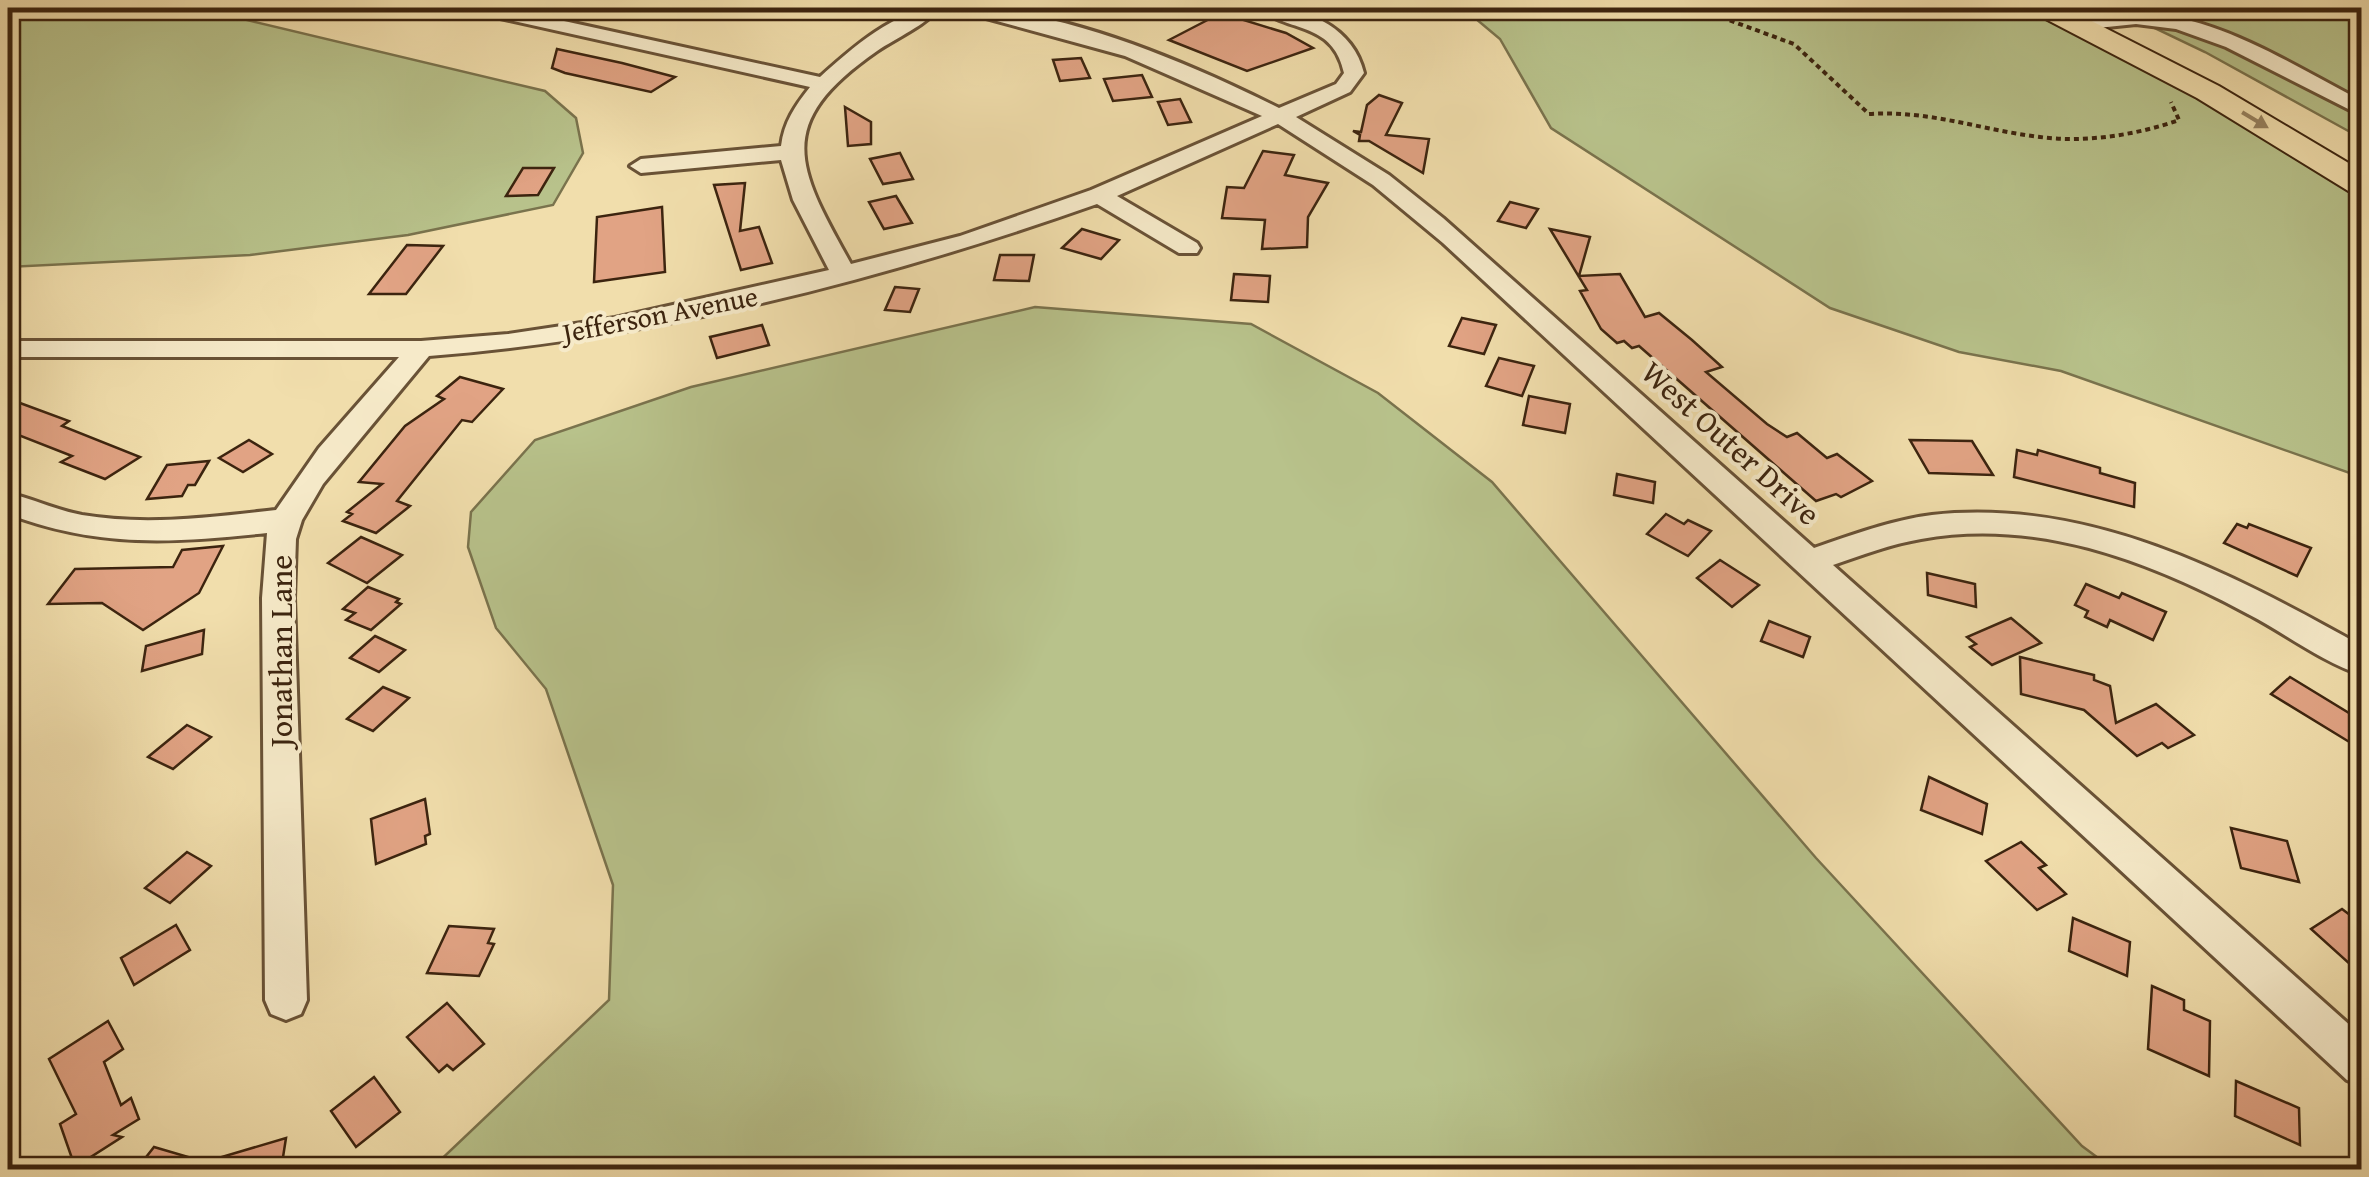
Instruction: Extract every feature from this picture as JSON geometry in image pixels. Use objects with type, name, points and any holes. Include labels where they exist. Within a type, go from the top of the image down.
[{"type":"highway","points":[[2046,8],[2093,16],[2236,83],[2362,155]]},
{"type":"highway","points":[[2093,16],[2208,92],[2362,185]]},
{"type":"street","points":[[482,8],[823,84]]},
{"type":"street","points":[[844,274],[807,198],[791,152],[796,127],[823,84],[930,8]]},
{"type":"street","name":"West Outer Drive","points":[[971,8],[1065,30],[1212,82],[1282,118],[1381,180],[1448,234],[2362,1065]]},
{"type":"street","name":"Jefferson Avenue","points":[[8,349],[312,352],[508,342],[615,326],[969,241],[1099,195],[1282,118],[1342,88],[1354,74],[1352,58],[1333,36],[1305,20],[1268,8]]},
{"type":"street","points":[[2093,16],[2159,19],[2197,30],[2362,110]]},
{"type":"street","points":[[642,166],[791,152]]},
{"type":"street","points":[[1099,195],[1188,248]]},
{"type":"street","name":"Jonathan Lane","points":[[286,1000],[280,542],[286,520],[317,472],[421,349]]},
{"type":"street","points":[[8,503],[58,523],[102,532],[150,532],[286,520]]},
{"type":"street","points":[[1808,561],[1920,528],[2026,524],[2114,540],[2222,584],[2362,662]]},
{"type":"path","points":[[1696,8],[1794,44],[1869,114],[1900,110],[1948,116],[2040,138],[2078,136],[2156,130],[2179,120],[2168,94]]},
{"type":"green space","points":[[8,8],[246,8],[247,20],[545,91],[576,118],[583,153],[553,205],[408,235],[250,255],[8,267]]},
{"type":"green space","points":[[1463,8],[2022,8],[2152,73],[2361,198],[2361,477],[2061,371],[1959,352],[1830,308],[1551,128],[1500,39]]},
{"type":"green space","points":[[2113,8],[2361,8],[2361,138],[2205,52]]},
{"type":"green space","points":[[1035,307],[1251,324],[1378,393],[1492,482],[1816,858],[2082,1146],[2113,1169],[431,1169],[609,1000],[613,885],[546,689],[496,628],[468,547],[471,512],[535,440],[691,387]]},
{"type":"building","points":[[1221,13],[1286,33],[1313,48],[1247,71],[1169,40]]},
{"type":"building","points":[[557,49],[675,77],[651,92],[565,73],[552,68]]},
{"type":"building","points":[[1081,58],[1090,78],[1060,81],[1053,60]]},
{"type":"building","points":[[1142,75],[1152,97],[1113,101],[1104,79]]},
{"type":"building","points":[[1379,95],[1402,103],[1386,135],[1429,139],[1423,173],[1369,141],[1359,141],[1360,135],[1353,131],[1361,132],[1367,105]]},
{"type":"building","points":[[1180,99],[1191,122],[1168,125],[1158,102]]},
{"type":"building","points":[[845,107],[871,122],[871,144],[848,146]]},
{"type":"building","points":[[1263,151],[1294,155],[1285,175],[1328,183],[1308,217],[1307,247],[1262,249],[1265,220],[1222,218],[1227,187],[1244,188]]},
{"type":"building","points":[[900,153],[913,179],[883,184],[870,159]]},
{"type":"building","points":[[523,168],[554,168],[538,195],[506,196]]},
{"type":"building","points":[[745,183],[740,231],[759,227],[772,263],[741,270],[714,185]]},
{"type":"building","points":[[896,196],[912,223],[884,229],[869,202]]},
{"type":"building","points":[[1510,202],[1538,209],[1526,228],[1498,221]]},
{"type":"building","points":[[662,207],[665,272],[594,282],[597,217]]},
{"type":"building","points":[[1082,229],[1119,240],[1101,259],[1062,248]]},
{"type":"building","points":[[1550,229],[1590,237],[1579,276],[1620,274],[1645,317],[1659,313],[1692,340],[1722,367],[1706,372],[1767,424],[1787,437],[1797,433],[1827,458],[1837,454],[1872,481],[1841,497],[1836,494],[1816,501],[1639,346],[1617,343],[1601,329],[1580,291],[1587,290]]},
{"type":"building","points":[[407,245],[443,246],[406,294],[369,294]]},
{"type":"building","points":[[1000,255],[1034,255],[1029,281],[994,280]]},
{"type":"building","points":[[1234,274],[1270,276],[1268,302],[1231,300]]},
{"type":"building","points":[[895,287],[919,289],[910,312],[885,310]]},
{"type":"building","points":[[1462,318],[1496,325],[1484,354],[1449,346]]},
{"type":"building","points":[[762,325],[769,345],[717,358],[710,337]]},
{"type":"building","points":[[1499,358],[1534,366],[1522,396],[1486,386]]},
{"type":"building","points":[[460,377],[503,389],[472,422],[462,420],[397,501],[410,506],[376,533],[343,521],[352,514],[347,512],[382,484],[359,482],[405,426],[444,399],[437,396]]},
{"type":"building","points":[[1529,396],[1570,404],[1565,433],[1523,425]]},
{"type":"building","points":[[20,403],[69,421],[62,426],[140,457],[105,479],[61,462],[72,456],[8,431],[8,411]]},
{"type":"building","points":[[249,440],[272,454],[243,472],[219,458]]},
{"type":"building","points":[[1910,440],[1972,441],[1993,475],[1929,473]]},
{"type":"building","points":[[2017,450],[2037,455],[2038,450],[2135,483],[2134,507],[2014,477]]},
{"type":"building","points":[[209,461],[195,485],[188,485],[182,496],[147,499],[167,465]]},
{"type":"building","points":[[1617,474],[1655,482],[1653,503],[1614,495]]},
{"type":"building","points":[[1666,514],[1711,531],[1688,556],[1647,534]]},
{"type":"building","points":[[2237,524],[2247,528],[2249,524],[2311,548],[2297,576],[2224,543]]},
{"type":"building","points":[[361,537],[402,555],[367,583],[328,563]]},
{"type":"building","points":[[223,546],[199,593],[143,630],[102,603],[48,604],[75,569],[173,567],[182,550]]},
{"type":"building","points":[[1720,560],[1759,585],[1732,607],[1697,578]]},
{"type":"building","points":[[1927,573],[1975,584],[1976,607],[1928,595]]},
{"type":"building","points":[[2086,584],[2119,598],[2122,593],[2166,612],[2153,640],[2110,620],[2107,627],[2085,617],[2088,611],[2075,605]]},
{"type":"building","points":[[368,587],[399,599],[396,602],[401,604],[371,630],[346,620],[355,613],[343,609]]},
{"type":"building","points":[[2011,618],[2041,643],[1992,665],[1970,647],[1976,644],[1967,637]]},
{"type":"building","points":[[1769,621],[1810,637],[1803,657],[1761,641]]},
{"type":"building","points":[[204,630],[202,654],[142,671],[146,646]]},
{"type":"building","points":[[375,636],[405,650],[379,672],[350,658]]},
{"type":"building","points":[[2020,657],[2094,675],[2094,680],[2110,686],[2116,723],[2156,704],[2194,735],[2168,748],[2162,743],[2137,756],[2084,710],[2021,694]]},
{"type":"building","points":[[2290,677],[2362,721],[2362,732],[2351,743],[2271,694]]},
{"type":"building","points":[[383,687],[409,698],[373,731],[347,719]]},
{"type":"building","points":[[187,725],[211,737],[173,769],[148,757]]},
{"type":"building","points":[[1929,777],[1987,804],[1982,834],[1921,810]]},
{"type":"building","points":[[425,799],[430,834],[425,836],[426,844],[376,864],[371,819]]},
{"type":"building","points":[[2231,828],[2287,841],[2299,882],[2241,868]]},
{"type":"building","points":[[2021,842],[2046,865],[2039,868],[2066,894],[2037,910],[1986,861]]},
{"type":"building","points":[[187,852],[211,866],[170,903],[145,888]]},
{"type":"building","points":[[2342,909],[2362,924],[2362,975],[2311,929]]},
{"type":"building","points":[[2073,918],[2130,942],[2127,976],[2069,951]]},
{"type":"building","points":[[176,925],[190,950],[134,985],[121,958]]},
{"type":"building","points":[[449,926],[494,929],[488,943],[494,944],[479,976],[427,973]]},
{"type":"building","points":[[2152,986],[2184,1000],[2184,1010],[2210,1021],[2209,1076],[2148,1049]]},
{"type":"building","points":[[447,1003],[484,1044],[453,1070],[447,1065],[439,1072],[407,1037]]},
{"type":"building","points":[[108,1021],[123,1049],[104,1062],[121,1105],[131,1098],[139,1119],[113,1135],[122,1137],[75,1167],[60,1124],[76,1114],[49,1059]]},
{"type":"building","points":[[374,1077],[400,1112],[356,1147],[331,1111]]},
{"type":"building","points":[[2236,1081],[2299,1108],[2300,1145],[2235,1116]]},
{"type":"building","points":[[286,1138],[281,1170],[136,1170],[154,1147],[205,1162]]}]
